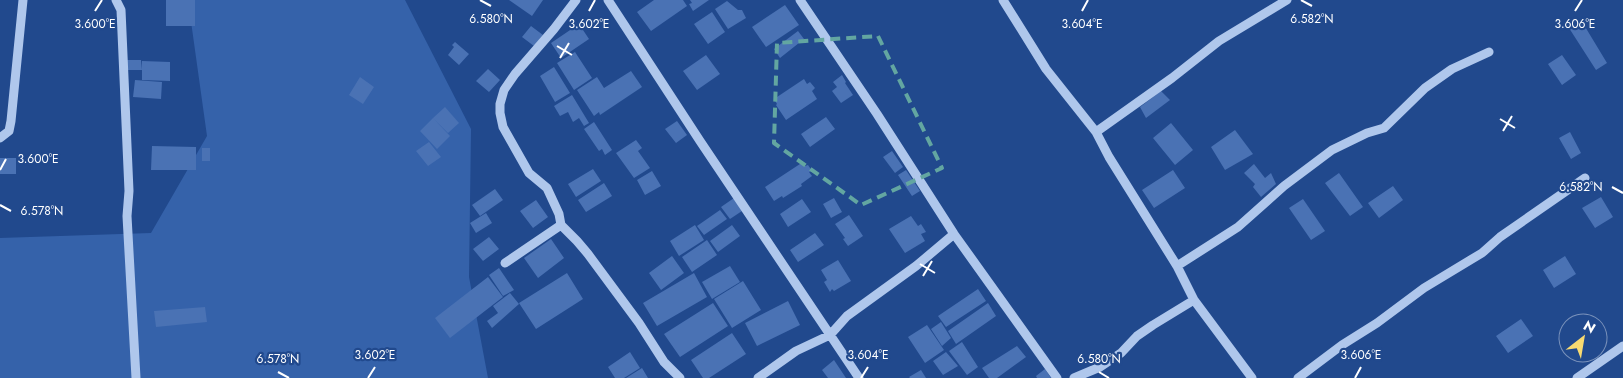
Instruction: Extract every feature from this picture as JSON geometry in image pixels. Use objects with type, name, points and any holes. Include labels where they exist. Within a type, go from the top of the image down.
[{"type":"street","points":[[0,138],[9,131],[11,121],[22,0]]},
{"type":"street","points":[[116,0],[121,10],[129,191],[127,216],[136,378]]},
{"type":"street","points":[[576,0],[504,90],[500,104],[503,127],[529,173],[547,188],[559,214],[561,225],[582,248],[639,323],[664,362],[680,378]]},
{"type":"street","points":[[608,0],[859,378]]},
{"type":"street","points":[[800,0],[877,114],[954,234],[1056,377],[1068,378]]},
{"type":"street","points":[[1003,0],[1046,69],[1096,132],[1109,157],[1177,266],[1194,300],[1252,378]]},
{"type":"street","points":[[1096,132],[1219,42],[1287,0]]},
{"type":"street","points":[[1177,266],[1238,227],[1284,186],[1332,150],[1368,133],[1384,128],[1424,88],[1452,69],[1490,52]]},
{"type":"street","points":[[1298,378],[1342,345],[1377,323],[1424,288],[1482,252],[1500,237],[1585,178]]},
{"type":"street","points":[[505,263],[561,225]]},
{"type":"street","points":[[758,378],[796,351],[830,335],[847,316],[916,266],[954,234]]},
{"type":"street","points":[[1074,378],[1100,368],[1121,353],[1137,336],[1194,300]]},
{"type":"street","points":[[1577,378],[1623,346]]},
{"type":"highlighted area","points":[[878,36],[942,168],[861,205],[774,143],[777,43]]},
{"type":"shaded area","points":[[188,0],[405,0],[471,129],[469,277],[488,378],[0,378],[0,238],[151,233],[207,136]]},
{"type":"building","points":[[166,0],[195,0],[195,26],[166,26]]},
{"type":"building","points":[[509,0],[543,0],[532,16]]},
{"type":"building","points":[[654,0],[683,0],[687,6],[651,31],[637,12]]},
{"type":"building","points":[[690,0],[709,0],[693,11],[689,4],[692,3]]},
{"type":"building","points":[[727,1],[738,10],[742,10],[746,18],[728,29],[715,9]]},
{"type":"building","points":[[785,5],[799,25],[766,47],[752,27]]},
{"type":"building","points":[[712,12],[725,32],[708,44],[694,24]]},
{"type":"building","points":[[1581,20],[1607,63],[1596,70],[1569,28]]},
{"type":"building","points":[[579,24],[589,39],[561,58],[551,43]]},
{"type":"building","points":[[531,26],[543,35],[534,46],[522,37]]},
{"type":"building","points":[[798,31],[804,39],[780,58],[774,49]]},
{"type":"building","points":[[455,42],[469,54],[459,65],[448,55]]},
{"type":"building","points":[[575,52],[592,78],[574,90],[557,63]]},
{"type":"building","points":[[706,55],[720,74],[697,90],[683,71]]},
{"type":"building","points":[[1562,55],[1576,75],[1562,85],[1548,64]]},
{"type":"building","points":[[126,60],[141,60],[142,70],[126,70]]},
{"type":"building","points":[[142,61],[170,62],[170,81],[142,80]]},
{"type":"building","points":[[554,67],[570,93],[555,102],[540,76]]},
{"type":"building","points":[[488,69],[500,80],[489,92],[476,81]]},
{"type":"building","points":[[631,71],[642,87],[600,115],[599,112],[594,116],[577,90],[597,77],[604,88]]},
{"type":"building","points":[[842,75],[853,95],[841,103],[832,91],[837,87],[833,82]]},
{"type":"building","points":[[360,77],[374,87],[363,104],[349,95]]},
{"type":"building","points":[[804,79],[807,84],[810,82],[815,88],[812,91],[817,99],[786,120],[774,99]]},
{"type":"building","points":[[135,80],[162,82],[161,99],[133,97]]},
{"type":"building","points":[[1161,91],[1170,100],[1146,118],[1140,107]]},
{"type":"building","points":[[572,95],[589,123],[584,126],[579,118],[573,122],[568,112],[560,116],[554,106]]},
{"type":"building","points":[[445,107],[459,123],[448,133],[433,118]]},
{"type":"building","points":[[826,117],[835,129],[810,147],[801,134]]},
{"type":"building","points":[[433,118],[450,136],[437,149],[420,131]]},
{"type":"building","points":[[677,121],[687,135],[676,143],[665,129]]},
{"type":"building","points":[[594,122],[612,150],[605,155],[602,149],[599,151],[584,129]]},
{"type":"building","points":[[1171,123],[1193,150],[1175,165],[1153,138]]},
{"type":"building","points":[[1235,130],[1253,154],[1225,170],[1211,147]]},
{"type":"building","points":[[1570,132],[1581,153],[1571,159],[1559,138]]},
{"type":"building","points":[[636,140],[642,148],[638,151],[650,168],[634,178],[616,153]]},
{"type":"building","points":[[429,142],[441,157],[428,166],[416,151]]},
{"type":"building","points":[[152,146],[196,147],[196,170],[151,170]]},
{"type":"building","points":[[202,148],[210,148],[210,161],[202,161]]},
{"type":"building","points":[[892,151],[903,167],[895,173],[883,157]]},
{"type":"building","points":[[0,158],[16,158],[16,174],[0,174]]},
{"type":"building","points":[[803,162],[812,171],[809,172],[812,176],[801,184],[802,186],[783,198],[782,196],[774,201],[765,187]]},
{"type":"building","points":[[1254,164],[1265,178],[1271,173],[1276,184],[1261,197],[1253,187],[1255,184],[1244,173]]},
{"type":"building","points":[[593,169],[601,181],[576,197],[568,184]]},
{"type":"building","points":[[906,170],[920,191],[912,196],[898,175]]},
{"type":"building","points":[[1173,170],[1185,188],[1154,208],[1142,190]]},
{"type":"building","points":[[652,171],[661,186],[645,195],[637,180]]},
{"type":"building","points":[[1339,173],[1363,207],[1350,216],[1325,183]]},
{"type":"building","points":[[604,183],[612,196],[586,212],[578,200]]},
{"type":"building","points":[[1393,186],[1403,200],[1379,218],[1368,203]]},
{"type":"building","points":[[495,189],[503,200],[480,216],[472,205]]},
{"type":"building","points":[[1601,197],[1613,217],[1595,228],[1582,208]]},
{"type":"building","points":[[734,198],[742,211],[730,219],[721,207]]},
{"type":"building","points":[[834,198],[842,212],[831,218],[823,204]]},
{"type":"building","points":[[802,199],[811,212],[788,227],[780,214]]},
{"type":"building","points":[[1303,199],[1325,231],[1311,240],[1289,208]]},
{"type":"building","points":[[536,200],[548,217],[533,228],[520,211]]},
{"type":"building","points":[[720,210],[727,219],[704,235],[697,226]]},
{"type":"building","points":[[486,213],[492,223],[476,233],[470,223]]},
{"type":"building","points":[[849,215],[863,236],[848,246],[835,224]]},
{"type":"building","points":[[911,216],[918,226],[921,224],[926,232],[921,234],[925,241],[905,253],[889,229]]},
{"type":"building","points":[[695,225],[704,240],[679,256],[670,241]]},
{"type":"building","points":[[732,225],[740,236],[718,252],[710,241]]},
{"type":"building","points":[[815,233],[824,245],[798,262],[790,250]]},
{"type":"building","points":[[489,237],[499,249],[483,261],[473,249]]},
{"type":"building","points":[[551,239],[564,258],[538,278],[524,258]]},
{"type":"building","points":[[707,240],[717,255],[692,272],[682,257]]},
{"type":"building","points":[[672,256],[684,273],[661,290],[649,273]]},
{"type":"building","points":[[1565,256],[1576,274],[1554,288],[1543,270]]},
{"type":"building","points":[[838,260],[851,281],[834,291],[832,289],[830,292],[824,282],[827,280],[821,270]]},
{"type":"building","points":[[730,266],[740,282],[712,299],[702,282]]},
{"type":"building","points":[[499,268],[514,290],[503,296],[489,275]]},
{"type":"building","points":[[567,273],[583,299],[536,329],[519,303]]},
{"type":"building","points":[[694,273],[707,297],[657,326],[643,303]]},
{"type":"building","points":[[488,277],[503,297],[450,338],[435,318]]},
{"type":"building","points":[[743,281],[761,310],[732,328],[714,299]]},
{"type":"building","points":[[978,289],[986,301],[946,327],[938,316]]},
{"type":"building","points":[[510,293],[519,304],[492,328],[487,321],[498,313],[493,306]]},
{"type":"building","points":[[788,301],[800,325],[757,346],[745,323]]},
{"type":"building","points":[[713,303],[728,326],[680,357],[664,334]]},
{"type":"building","points":[[988,303],[996,316],[956,344],[948,331]]},
{"type":"building","points":[[205,307],[207,322],[156,327],[154,311]]},
{"type":"building","points":[[1521,319],[1533,336],[1508,353],[1496,336]]},
{"type":"building","points":[[941,322],[951,338],[942,346],[931,329]]},
{"type":"building","points":[[927,325],[944,350],[925,363],[908,337]]},
{"type":"building","points":[[732,333],[746,354],[709,378],[703,378],[691,360]]},
{"type":"building","points":[[962,342],[978,367],[967,375],[949,351]]},
{"type":"building","points":[[1017,346],[1026,357],[997,378],[989,378],[982,368]]},
{"type":"building","points":[[630,352],[640,368],[624,378],[615,378],[608,367]]},
{"type":"building","points":[[946,352],[958,366],[943,375],[933,361]]},
{"type":"building","points":[[834,360],[846,378],[828,378],[822,370]]},
{"type":"building","points":[[642,368],[648,378],[626,378]]},
{"type":"building","points":[[1045,369],[1051,378],[1037,378],[1036,376]]},
{"type":"building","points":[[921,370],[926,378],[909,377]]}]
